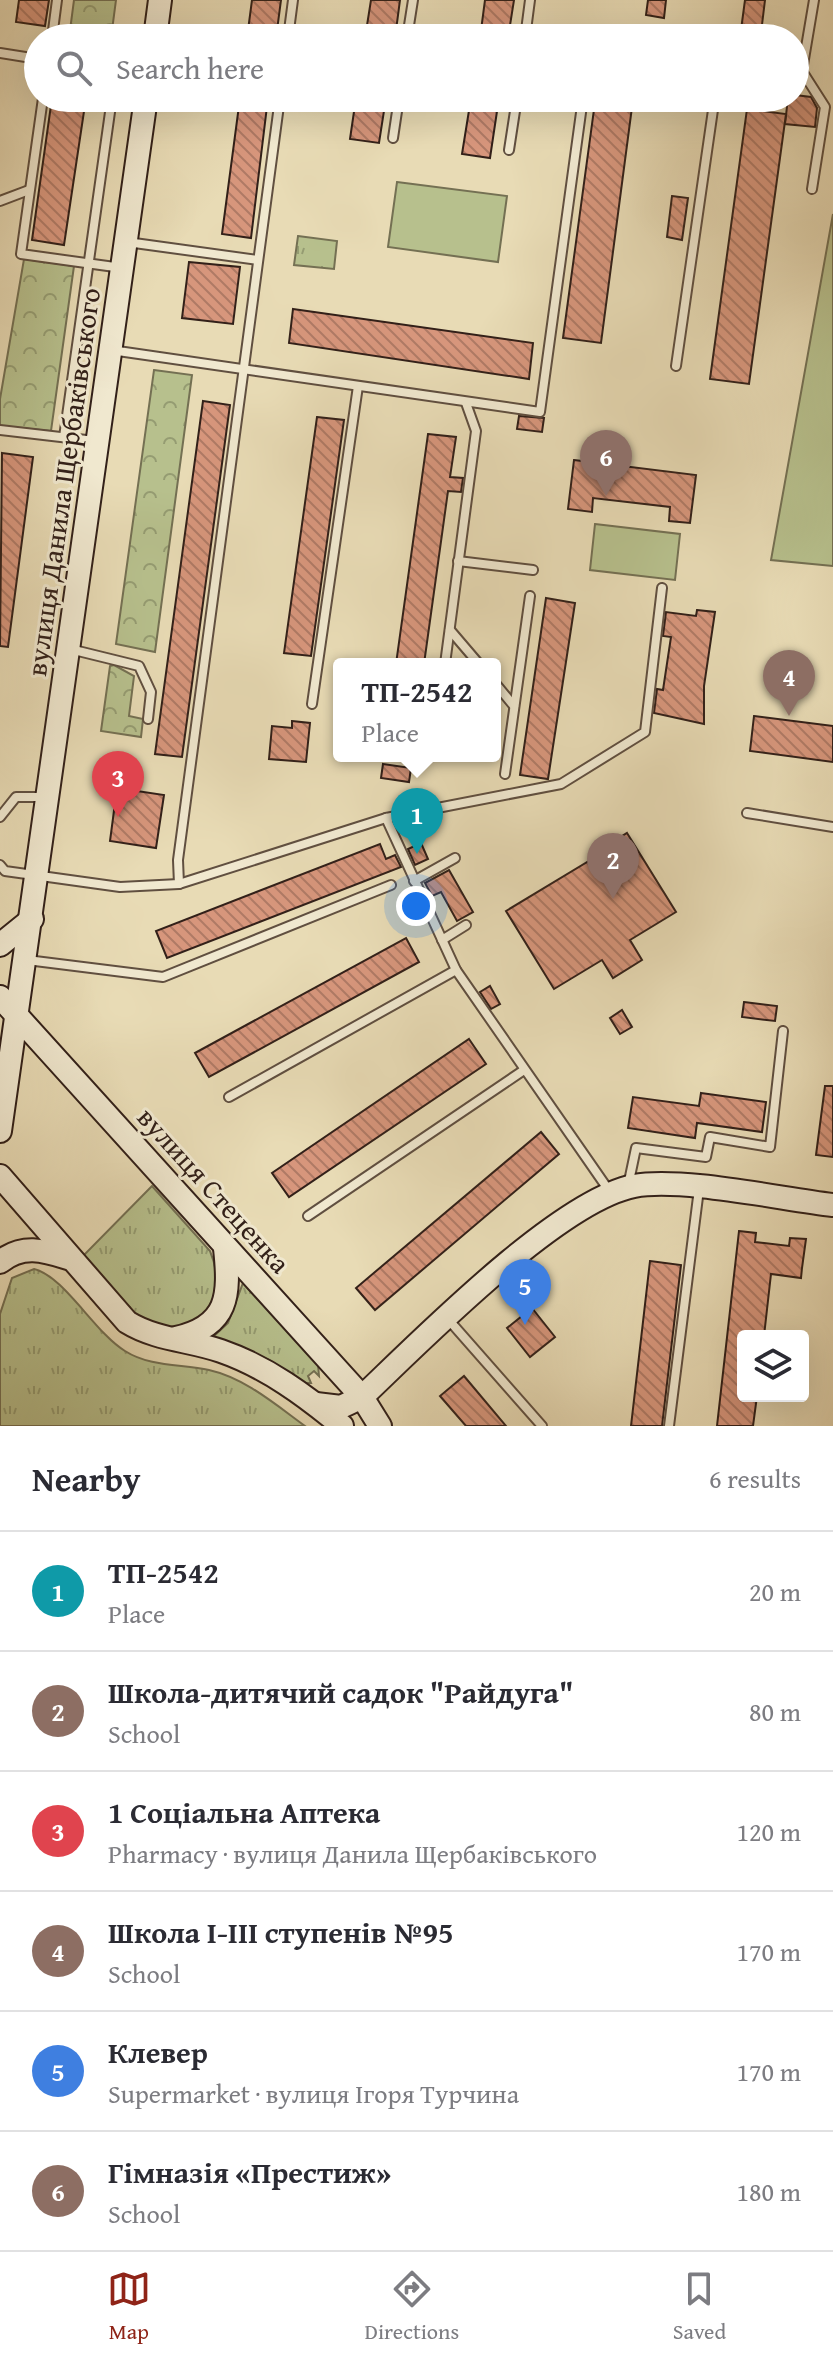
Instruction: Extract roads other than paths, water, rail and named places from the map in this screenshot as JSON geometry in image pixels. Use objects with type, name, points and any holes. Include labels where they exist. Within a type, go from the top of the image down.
[{"type":"main road","points":[[157,24],[160,0]]},
{"type":"main road","name":"вулиця Данила Щербаківського","points":[[0,1131],[144,112]]},
{"type":"main road","points":[[0,945],[32,919]]},
{"type":"main road","name":"вулиця Стеценка","points":[[0,997],[362,1397],[380,1426]]},
{"type":"main road","points":[[0,1176],[68,1258],[127,1322],[154,1335],[244,1360],[316,1404],[342,1426]]},
{"type":"main road","points":[[316,1404],[341,1407],[362,1397],[447,1318],[561,1221],[619,1190],[667,1184],[833,1205]]},
{"type":"main road","points":[[172,1338],[207,1326],[220,1313],[227,1296],[229,1278],[225,1248]]},
{"type":"main road","points":[[0,1262],[21,1250],[42,1250],[68,1258]]},
{"type":"lane","points":[[54,24],[57,0]]},
{"type":"lane","points":[[290,24],[293,0]]},
{"type":"lane","points":[[409,24],[413,0]]},
{"type":"lane","points":[[527,24],[530,0]]},
{"type":"lane","points":[[809,24],[814,0]]},
{"type":"lane","points":[[0,53],[24,57]]},
{"type":"lane","points":[[809,86],[825,107],[812,189]]},
{"type":"lane","points":[[41,112],[21,254],[123,269]]},
{"type":"lane","points":[[64,437],[110,112]]},
{"type":"lane","points":[[179,884],[178,860],[188,772],[278,112]]},
{"type":"lane","points":[[393,138],[397,112]]},
{"type":"lane","points":[[509,150],[515,112]]},
{"type":"lane","points":[[111,350],[540,412],[581,112]]},
{"type":"lane","points":[[676,366],[713,112]]},
{"type":"lane","points":[[0,201],[29,190]]},
{"type":"lane","points":[[126,242],[258,260]]},
{"type":"lane","points":[[312,704],[358,386]]},
{"type":"lane","points":[[446,658],[476,431],[466,403]]},
{"type":"lane","points":[[0,430],[99,442]]},
{"type":"lane","points":[[458,561],[533,570]]},
{"type":"lane","points":[[0,865],[5,871],[120,887],[179,884],[386,818],[561,784],[645,732],[662,588]]},
{"type":"lane","points":[[505,774],[530,596]]},
{"type":"lane","points":[[450,630],[474,658]]},
{"type":"lane","points":[[70,649],[104,654],[139,666],[151,692],[148,719]]},
{"type":"lane","points":[[501,690],[514,706]]},
{"type":"lane","points":[[0,817],[16,797],[49,797]]},
{"type":"lane","points":[[747,813],[833,827]]},
{"type":"lane","points":[[386,818],[456,970],[524,1070],[619,1190],[636,1148],[706,1157],[710,1137],[770,1147],[783,1031]]},
{"type":"lane","points":[[414,881],[455,858]]},
{"type":"lane","points":[[26,959],[163,977],[391,885]]},
{"type":"lane","points":[[442,940],[466,925]]},
{"type":"lane","points":[[229,1097],[456,970]]},
{"type":"lane","points":[[308,1216],[524,1070]]},
{"type":"lane","points":[[669,1426],[699,1188]]},
{"type":"lane","points":[[447,1318],[542,1426]]},
{"type":"place","name":"Гімназія «Престиж»","points":[[606,496]]},
{"type":"place","name":"Школа І-ІІІ ступенів №95","points":[[789,716]]},
{"type":"place","name":"1 Соціальна Аптека","points":[[118,817]]},
{"type":"place","name":"ТП-2542","points":[[417,854]]},
{"type":"place","name":"Школа-дитячий садок \"Райдуга\"","points":[[613,899]]},
{"type":"place","name":"Клевер","points":[[525,1325]]}]
